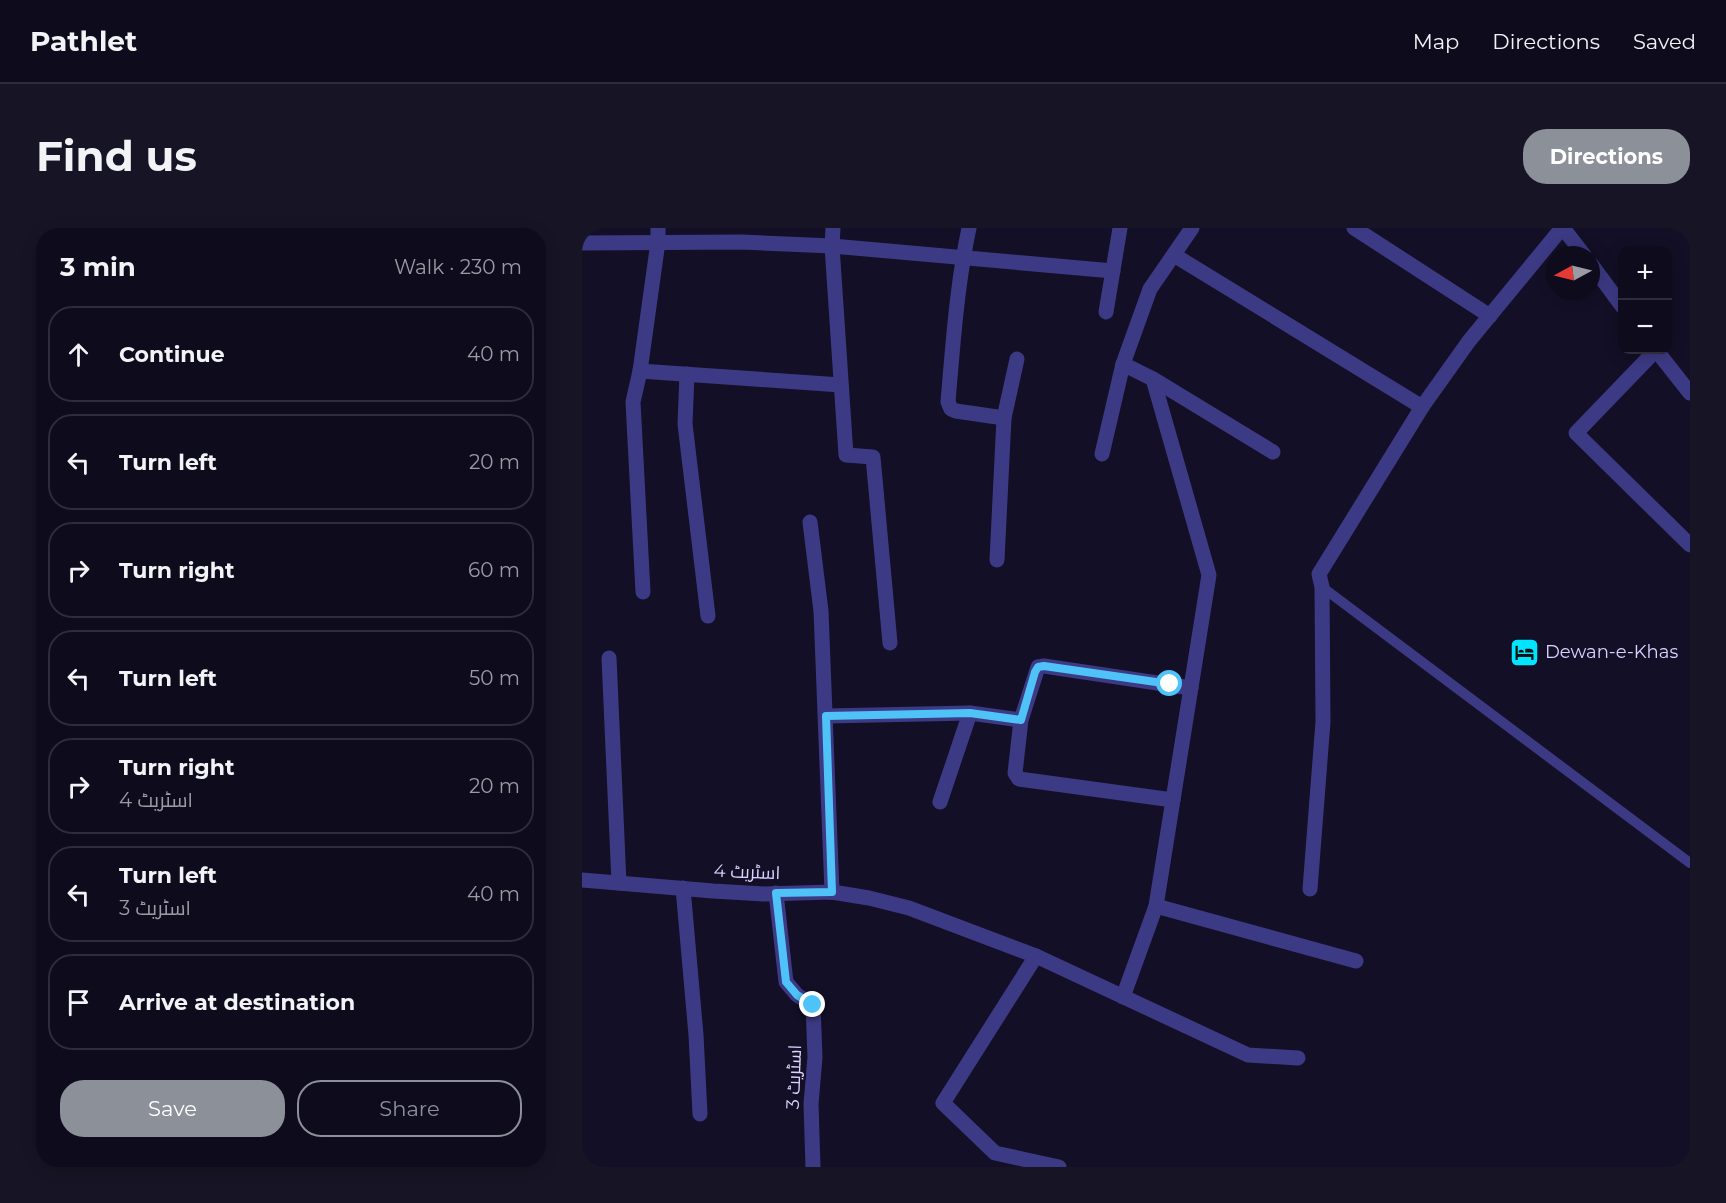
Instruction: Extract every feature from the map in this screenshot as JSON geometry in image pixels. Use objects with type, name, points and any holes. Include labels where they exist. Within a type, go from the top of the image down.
[{"type":"street","points":[[833,228],[832,246],[846,455],[873,457],[890,642]]},
{"type":"street","points":[[969,228],[954,322],[948,402],[951,409],[956,411],[1004,418]]},
{"type":"street","points":[[1107,312],[1120,228]]},
{"type":"street","points":[[1102,454],[1123,364],[1150,289],[1192,228]]},
{"type":"street","points":[[1354,228],[1490,316]]},
{"type":"street","points":[[1310,889],[1323,722],[1322,587],[1319,574],[1422,407],[1490,316],[1563,228],[1577,246]]},
{"type":"street","points":[[642,592],[633,402],[640,371],[658,235]]},
{"type":"street","points":[[582,243],[658,235],[832,246],[1113,271]]},
{"type":"street","points":[[1174,255],[1422,407]]},
{"type":"street","points":[[1600,276],[1618,300]]},
{"type":"street","points":[[1652,354],[1576,433],[1690,545]]},
{"type":"street","points":[[1659,354],[1690,393]]},
{"type":"street","points":[[997,560],[1004,418],[1017,359]]},
{"type":"street","points":[[1123,364],[1154,379],[1273,452]]},
{"type":"street","points":[[640,371],[841,386]]},
{"type":"street","points":[[687,374],[685,424],[708,616]]},
{"type":"street","points":[[1123,997],[1156,906],[1209,575],[1154,379]]},
{"type":"street","points":[[810,522],[821,611],[832,892]]},
{"type":"street","points":[[609,658],[619,883]]},
{"type":"street","points":[[1173,800],[1019,779],[1015,772],[1021,720],[1038,667],[1044,666],[1191,688]]},
{"type":"street","points":[[826,716],[970,713],[1021,720]]},
{"type":"street","points":[[940,802],[970,713]]},
{"type":"street","name":"اسٹریٹ 4","points":[[582,880],[713,891],[832,892],[869,898],[909,908],[1036,956],[1248,1055],[1298,1059]]},
{"type":"street","points":[[683,888],[696,1035],[700,1114]]},
{"type":"street","name":"اسٹریٹ 3","points":[[776,893],[786,982],[797,995],[813,1005],[815,1057],[812,1104],[813,1167]]},
{"type":"street","points":[[1156,906],[1356,961]]},
{"type":"street","points":[[1036,956],[943,1103],[996,1153],[1059,1167]]},
{"type":"lane","points":[[1322,587],[1690,863]]},
{"type":"place","name":"Dewan-e-Khas","points":[[1524,652]]},
{"type":"route","points":[[813,1005],[797,995],[786,982],[776,893],[832,892],[826,716],[970,713],[1021,720],[1035,672],[1038,667],[1044,666],[1170,684]]}]
